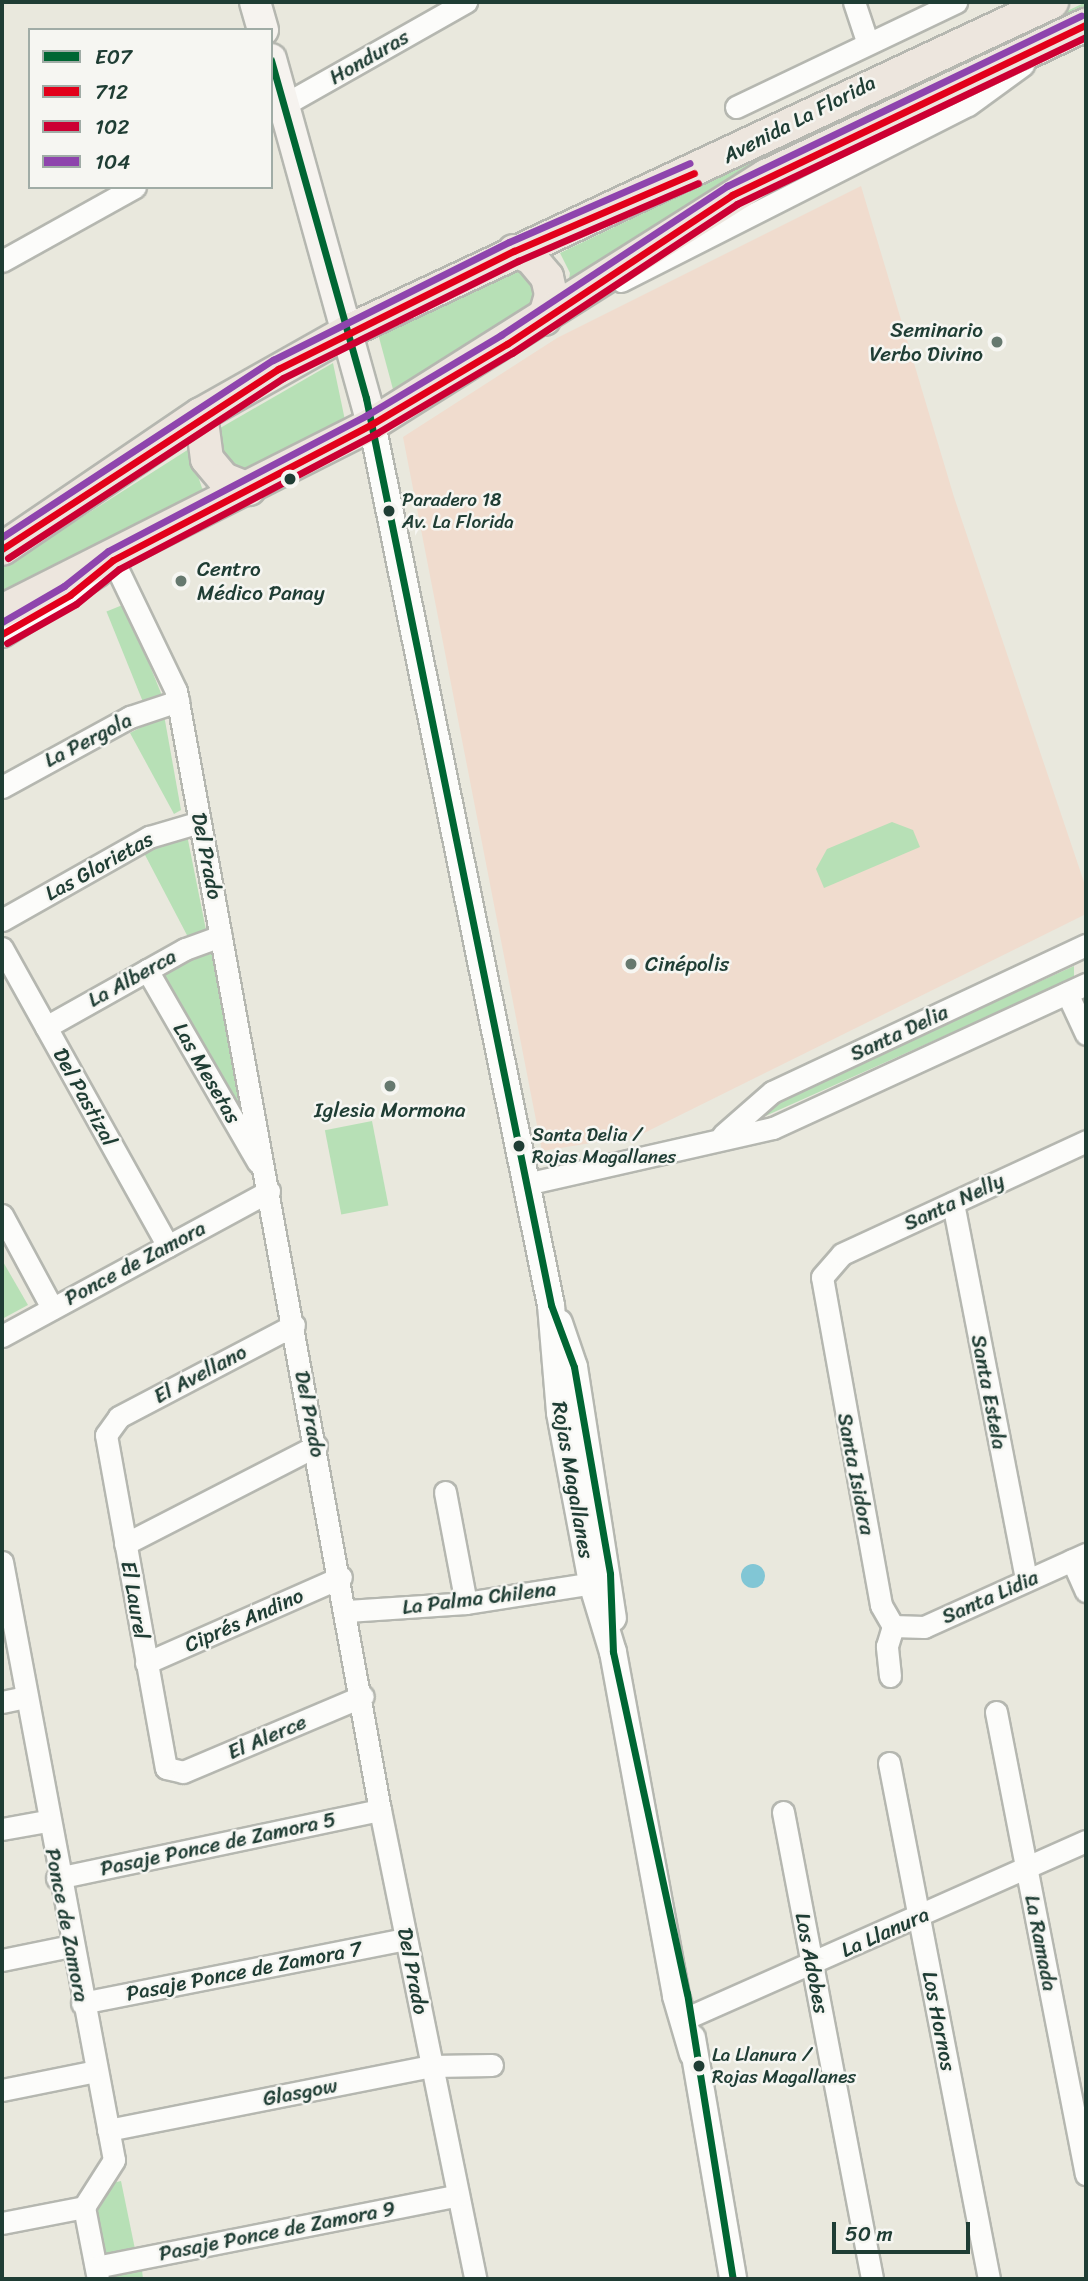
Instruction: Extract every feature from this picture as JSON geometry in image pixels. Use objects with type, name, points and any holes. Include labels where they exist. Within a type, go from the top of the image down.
[{"type":"main road","points":[[255,2],[262,28]]},
{"type":"main road","name":"Avenida La Florida","points":[[2,549],[201,414],[350,330],[514,251],[643,197],[858,88],[1052,2]]},
{"type":"main road","name":"Avenida La Florida","points":[[2,611],[113,560],[372,424],[544,319],[766,176],[1086,25]]},
{"type":"main road","name":"Rojas Magallanes","points":[[273,73],[278,108],[350,330],[372,424]]},
{"type":"main road","points":[[514,251],[531,258],[547,277],[551,295],[544,319]]},
{"type":"main road","points":[[201,414],[207,459],[224,479],[248,489]]},
{"type":"street","name":"Honduras","points":[[278,108],[466,2]]},
{"type":"street","points":[[854,2],[867,41]]},
{"type":"street","name":"Avenida La Florida","points":[[736,107],[867,41],[956,2]]},
{"type":"street","points":[[2,261],[131,189]]},
{"type":"street","name":"Rojas Magallanes","points":[[372,424],[551,1305],[574,1367],[613,1651],[693,2054],[733,2279]]},
{"type":"street","name":"Avenida La Florida","points":[[2,634],[70,595],[113,560]]},
{"type":"street","name":"Del Prado","points":[[113,560],[164,657],[178,701],[363,1696],[380,1810],[475,2279]]},
{"type":"street","name":"La Pergola","points":[[2,787],[119,723],[178,701]]},
{"type":"street","name":"Las Glorietas","points":[[2,919],[149,837],[200,822]]},
{"type":"street","name":"La Alberca","points":[[46,1027],[147,970],[221,936]]},
{"type":"street","name":"Del Pastizal","points":[[2,948],[168,1246]]},
{"type":"street","name":"Santa Delia","points":[[723,1135],[772,1092],[1084,953]]},
{"type":"street","name":"Las Mesetas","points":[[147,970],[268,1184]]},
{"type":"street","points":[[1077,988],[1086,1034]]},
{"type":"street","name":"Santa Delia","points":[[526,1184],[669,1155],[723,1135],[773,1128],[1077,988]]},
{"type":"street","name":"Santa Nelly","points":[[825,1269],[842,1254],[1086,1141]]},
{"type":"street","name":"Ponce de Zamora","points":[[2,1336],[168,1246],[268,1184]]},
{"type":"street","name":"Santa Estela","points":[[953,1203],[1026,1580]]},
{"type":"street","points":[[4,1226],[52,1308]]},
{"type":"street","name":"Santa Isidora","points":[[825,1269],[821,1293],[883,1611],[893,1626]]},
{"type":"street","name":"El Avellano","points":[[108,1428],[294,1325]]},
{"type":"street","name":"El Laurel","points":[[108,1428],[146,1663],[170,1772]]},
{"type":"street","points":[[125,1544],[316,1446]]},
{"type":"street","points":[[445,1492],[466,1603]]},
{"type":"street","points":[[1079,1557],[1086,1591]]},
{"type":"street","name":"Santa Lidia","points":[[893,1626],[915,1630],[1079,1557]]},
{"type":"street","name":"Ponce de Zamora","points":[[2,1569],[57,1878],[113,2166],[84,2207]]},
{"type":"street","name":"Ciprés Andino","points":[[146,1663],[341,1577]]},
{"type":"street","name":"La Palma Chilena","points":[[347,1611],[466,1603],[602,1582]]},
{"type":"street","points":[[890,1676],[887,1646],[893,1626]]},
{"type":"street","name":"El Alerce","points":[[170,1772],[183,1772],[363,1696]]},
{"type":"street","points":[[2,1702],[25,1697]]},
{"type":"street","name":"La Ramada","points":[[996,1712],[1086,2174]]},
{"type":"street","name":"Los Hornos","points":[[889,1763],[989,2279]]},
{"type":"street","name":"Pasaje Ponce de Zamora 5","points":[[57,1878],[380,1810]]},
{"type":"street","name":"Los Adobes","points":[[783,1812],[872,2279]]},
{"type":"street","points":[[2,1829],[47,1821]]},
{"type":"street","name":"La Llanura","points":[[686,2019],[1086,1841]]},
{"type":"street","name":"Pasaje Ponce de Zamora 7","points":[[82,2003],[406,1939]]},
{"type":"street","points":[[2,1960],[71,1946]]},
{"type":"street","name":"Glasgow","points":[[108,2130],[432,2066],[492,2065]]},
{"type":"street","points":[[2,2090],[96,2071]]},
{"type":"street","name":"Pasaje Ponce de Zamora 9","points":[[97,2273],[458,2195]]},
{"type":"street","points":[[2,2223],[84,2207],[97,2273]]},
{"type":"shaded area","points":[[861,186],[954,497],[1086,888],[1086,914],[640,1135],[542,1151],[403,437],[557,338]]},
{"type":"green space","points":[[1086,2],[1086,17],[567,292],[570,273],[560,253]]},
{"type":"green space","points":[[512,266],[533,270],[538,310],[394,393],[377,330]]},
{"type":"green space","points":[[333,363],[346,425],[243,481],[224,469],[215,431]]},
{"type":"green space","points":[[189,449],[202,488],[215,499],[2,597],[2,568]]},
{"type":"green space","points":[[125,604],[162,697],[144,704],[106,611]]},
{"type":"green space","points":[[164,715],[181,810],[174,814],[130,733]]},
{"type":"green space","points":[[892,822],[913,830],[920,847],[824,888],[816,869],[827,849]]},
{"type":"green space","points":[[186,830],[206,930],[189,939],[144,853]]},
{"type":"green space","points":[[213,951],[248,1138],[162,974]]},
{"type":"green space","points":[[1074,966],[1074,978],[754,1121],[753,1111]]},
{"type":"green space","points":[[372,1121],[388,1205],[341,1215],[325,1130]]},
{"type":"green space","points":[[2,1260],[28,1305],[2,1319]]},
{"type":"green space","points":[[121,2181],[136,2254],[101,2259],[93,2213],[112,2183]]},
{"type":"green space","points":[[142,2270],[143,2279],[108,2279],[107,2276]]},
{"type":"water","points":[[753,1564],[764,1571],[765,1576],[758,1587],[753,1588],[742,1581],[741,1576],[748,1565]]},
{"type":"transit line","name":"104","points":[[2,622],[64,586],[108,551],[367,415],[501,335],[727,186],[1081,16]]},
{"type":"transit line","name":"712","points":[[2,634],[70,595],[113,560],[372,424],[507,344],[732,195],[1086,25]]},
{"type":"transit line","name":"102","points":[[7,643],[76,604],[119,569],[377,433],[512,353],[737,204],[1086,37]]},
{"type":"transit line","name":"E07","points":[[273,67],[366,398],[551,1305],[574,1367],[610,1574],[613,1652],[687,1993],[733,2279]]},
{"type":"transit line","name":"104","points":[[2,537],[273,360],[509,242],[690,163]]},
{"type":"transit line","name":"712","points":[[2,549],[278,369],[514,251],[694,173]]},
{"type":"transit line","name":"102","points":[[8,558],[283,378],[518,261],[698,183]]},
{"type":"place","name":"Seminario Verbo Divino","points":[[997,342]]},
{"type":"place","name":"Paradero 18 Av. La Florida","points":[[389,511]]},
{"type":"place","name":"Centro Médico Panay","points":[[181,581]]},
{"type":"place","name":"Cinépolis","points":[[631,964]]},
{"type":"place","name":"Iglesia Mormona","points":[[390,1086]]},
{"type":"place","name":"Santa Delia / Rojas Magallanes","points":[[519,1146]]},
{"type":"place","name":"La Llanura / Rojas Magallanes","points":[[699,2066]]}]
